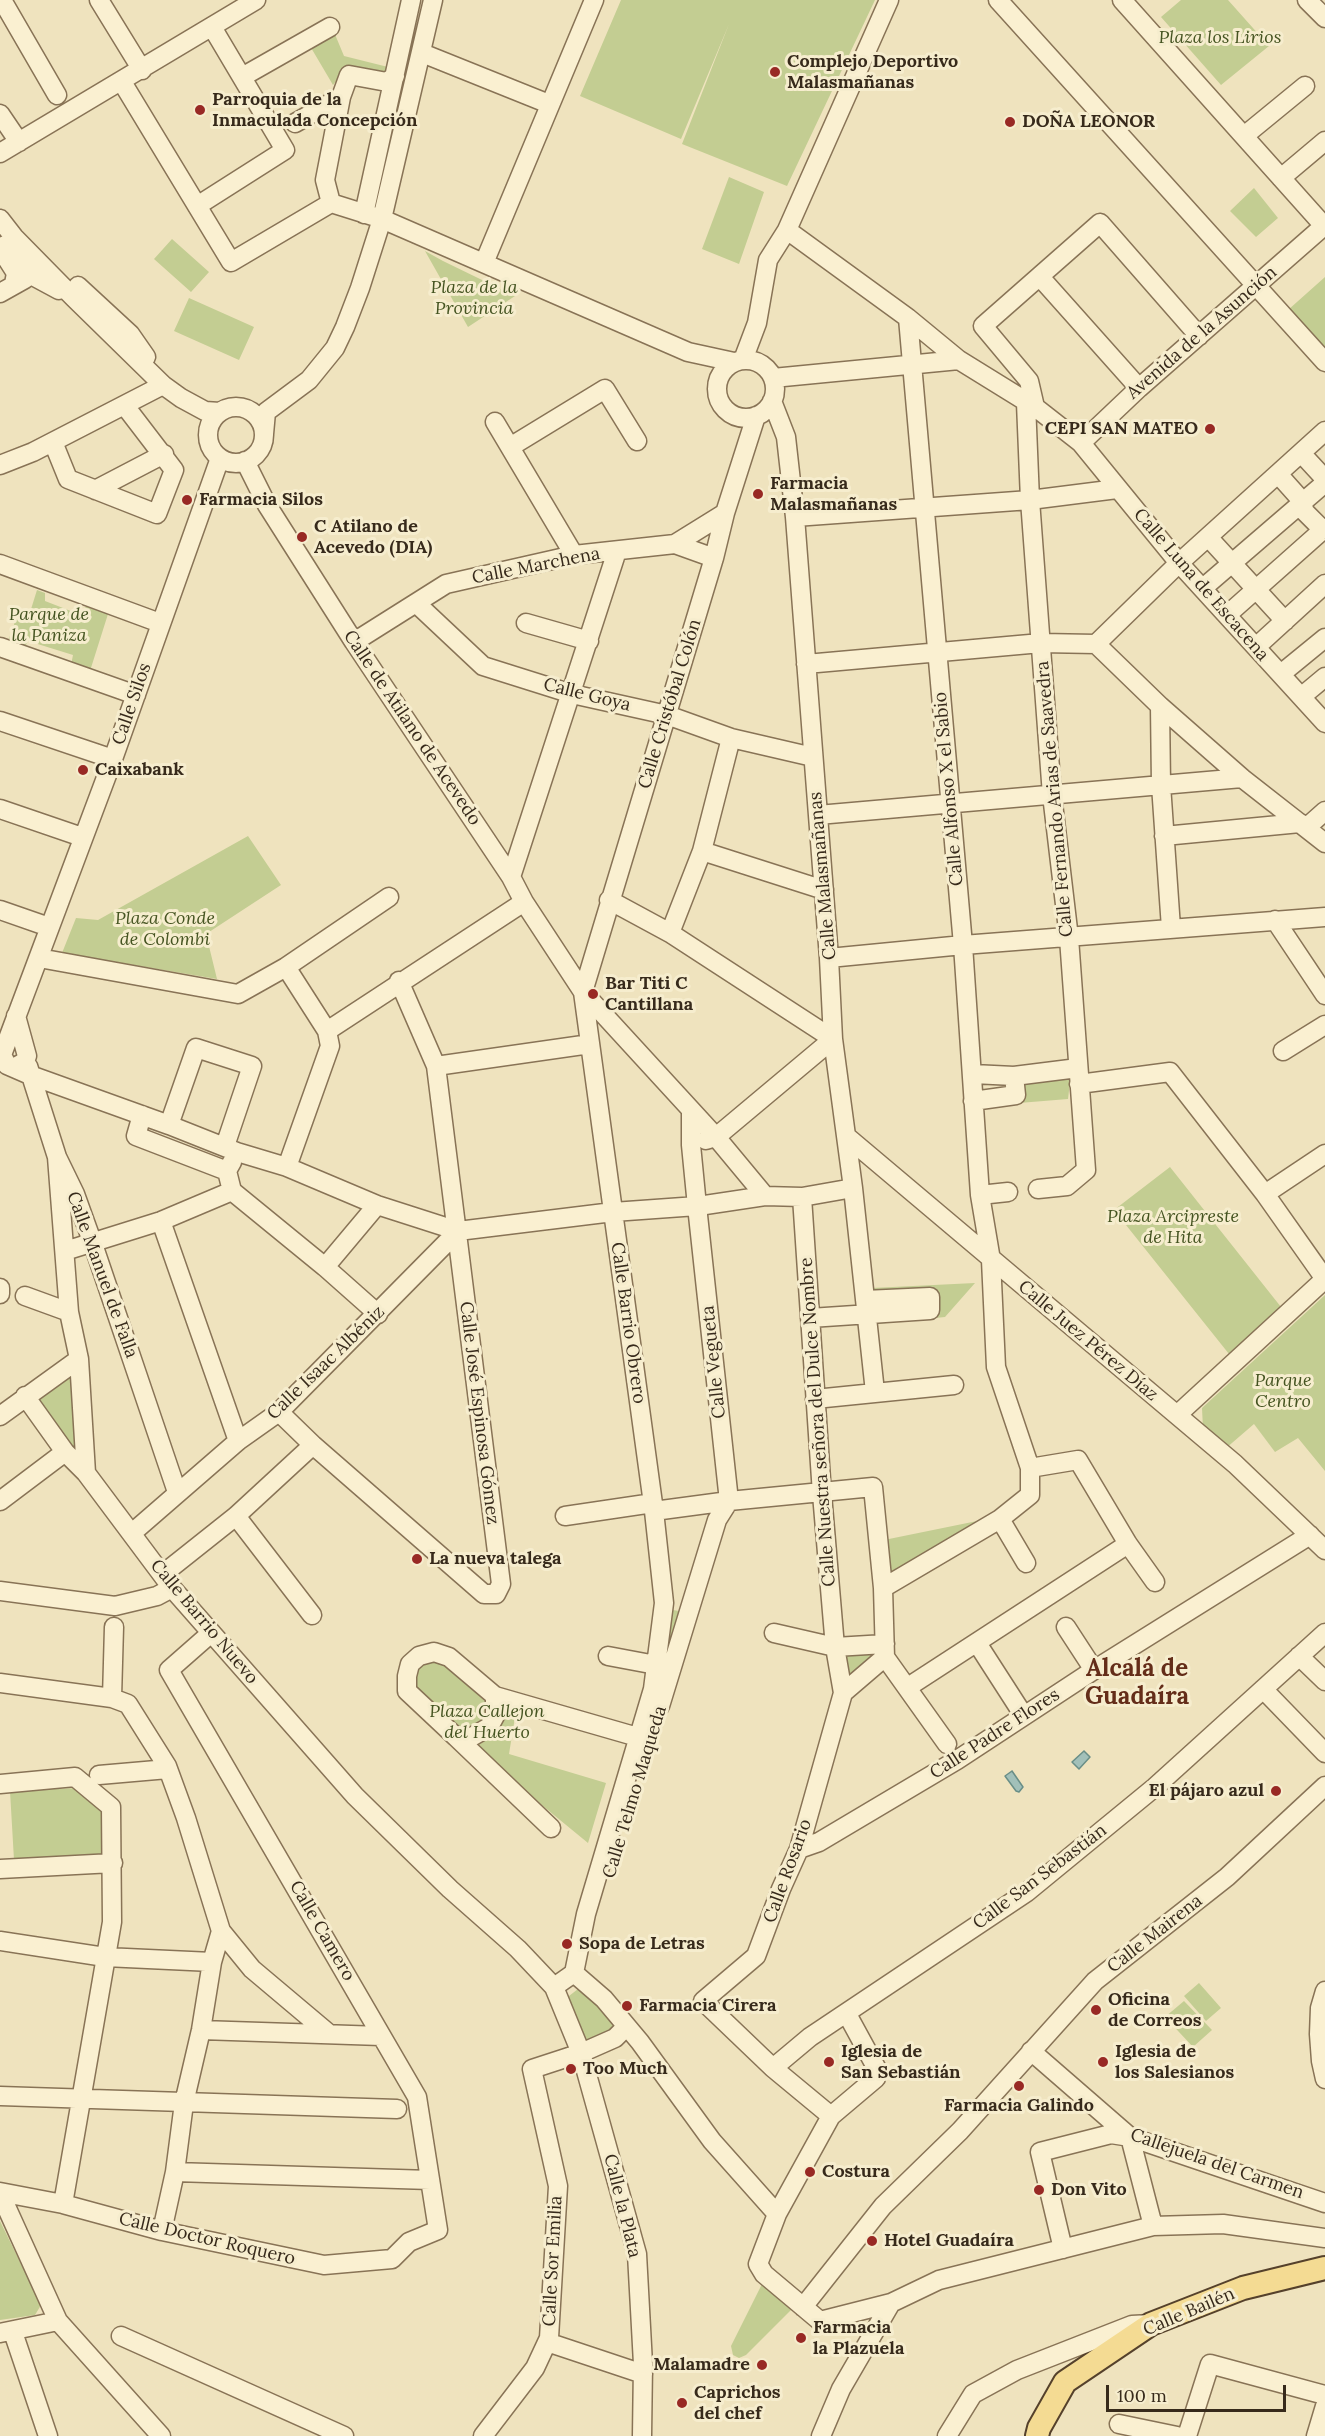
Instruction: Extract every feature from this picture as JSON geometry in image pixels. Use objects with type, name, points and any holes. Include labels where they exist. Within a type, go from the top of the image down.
[{"type":"main road","name":"Calle Bailén","points":[[1037,2436],[1039,2428],[1065,2382],[1151,2324],[1243,2288],[1321,2268]]},
{"type":"street","points":[[99,0],[142,70]]},
{"type":"street","points":[[0,153],[256,0]]},
{"type":"street","points":[[364,214],[411,0]]},
{"type":"street","points":[[181,398],[200,422],[210,446],[220,458],[237,463],[245,461],[259,451],[264,434],[266,412],[309,380],[335,348],[360,288],[382,219],[433,0]]},
{"type":"street","points":[[484,263],[594,0]]},
{"type":"street","points":[[757,323],[775,394],[764,410],[747,418],[728,413],[718,397],[718,378],[728,366],[738,361],[757,323],[768,260],[787,230],[889,0]]},
{"type":"street","points":[[1122,0],[1325,226]]},
{"type":"street","points":[[1307,0],[1325,18]]},
{"type":"street","points":[[4,3],[57,95]]},
{"type":"street","points":[[1007,3],[1325,362]]},
{"type":"street","points":[[197,206],[285,150],[212,27]]},
{"type":"street","points":[[242,77],[330,27]]},
{"type":"street","points":[[422,53],[549,104]]},
{"type":"street","points":[[331,204],[325,180],[341,97],[349,75],[387,82],[395,75]]},
{"type":"street","points":[[122,82],[231,262],[331,204],[382,219],[687,352],[738,361],[751,360],[768,373],[912,366],[959,360]]},
{"type":"street","points":[[1244,136],[1305,86]]},
{"type":"street","points":[[295,123],[341,97]]},
{"type":"street","points":[[0,114],[19,142]]},
{"type":"street","points":[[1281,177],[1325,141]]},
{"type":"street","points":[[0,205],[21,232],[130,334],[145,355],[158,380]]},
{"type":"street","points":[[0,219],[14,237],[158,380],[181,398],[206,411],[220,412]]},
{"type":"street","points":[[1139,388],[1040,277],[1100,223],[1199,336]]},
{"type":"street","name":"Avenida de la Asunción","points":[[1081,443],[1139,388],[1325,226]]},
{"type":"street","name":"Calle Luna de Escacena","points":[[787,230],[908,318],[959,360],[1030,405],[1081,443],[1179,563],[1325,723]]},
{"type":"street","points":[[0,239],[33,276],[74,298]]},
{"type":"street","points":[[0,249],[16,273],[7,288]]},
{"type":"street","points":[[7,288],[33,276]]},
{"type":"street","name":"Calle Fernando Arias de Saavedra","points":[[1038,1189],[1067,1186],[1086,1170],[1069,938],[1053,795],[1030,500],[1029,381],[983,326],[1040,277]]},
{"type":"street","name":"Calle Alfonso X el Sabio","points":[[908,318],[963,945],[980,1195],[991,1260],[996,1367],[1030,1468]]},
{"type":"street","points":[[687,352],[718,378]]},
{"type":"street","points":[[0,465],[53,442],[125,406],[158,380]]},
{"type":"street","points":[[510,447],[605,389],[637,441]]},
{"type":"street","points":[[53,442],[68,479],[157,514],[174,470],[125,406]]},
{"type":"street","points":[[208,439],[210,424],[220,412],[227,408],[245,408],[259,418],[264,434]]},
{"type":"street","name":"Calle Malasmañanas","points":[[764,410],[786,437],[795,517],[824,890],[832,1039],[853,1188],[875,1392]]},
{"type":"street","name":"Calle Cristóbal Colón","points":[[583,992],[714,558],[725,513],[764,410]]},
{"type":"street","points":[[495,423],[574,555]]},
{"type":"street","points":[[1096,644],[1179,563],[1325,431]]},
{"type":"street","points":[[1203,588],[1304,502],[1325,481],[1301,453]]},
{"type":"street","points":[[95,490],[164,454]]},
{"type":"street","name":"Calle Silos","points":[[12,1060],[8,1013],[39,958],[82,837],[113,759],[220,458]]},
{"type":"street","name":"Calle de Atilano de Acevedo","points":[[245,461],[267,505],[354,642],[512,877],[524,902],[583,992],[716,1137],[765,1196]]},
{"type":"street","points":[[1227,615],[1324,529],[1304,511],[1304,502],[1278,474]]},
{"type":"street","points":[[795,517],[1030,500],[1117,489]]},
{"type":"street","name":"Calle Marchena","points":[[354,642],[446,584],[574,555],[675,544],[725,513]]},
{"type":"street","points":[[1208,537],[1285,621]]},
{"type":"street","points":[[675,544],[714,558]]},
{"type":"street","points":[[512,877],[573,694],[617,551]]},
{"type":"street","points":[[0,564],[160,622]]},
{"type":"street","points":[[1256,647],[1325,584]]},
{"type":"street","name":"Calle Goya","points":[[417,604],[483,666],[573,694],[667,715],[731,738],[813,757]]},
{"type":"street","points":[[526,623],[589,641]]},
{"type":"street","points":[[1287,669],[1325,638]]},
{"type":"street","points":[[806,664],[1041,643],[1096,644],[1160,706],[1242,778],[1325,843]]},
{"type":"street","points":[[0,647],[135,695]]},
{"type":"street","points":[[1307,692],[1325,677]]},
{"type":"street","points":[[1160,706],[1161,785],[1171,928]]},
{"type":"street","points":[[0,721],[113,759]]},
{"type":"street","points":[[670,933],[702,851],[731,738]]},
{"type":"street","points":[[818,816],[1242,778]]},
{"type":"street","points":[[0,809],[82,837]]},
{"type":"street","points":[[1164,836],[1304,825],[1325,811]]},
{"type":"street","points":[[702,851],[824,890]]},
{"type":"street","points":[[39,958],[238,994],[286,967],[389,897]]},
{"type":"street","points":[[609,900],[670,933],[832,1039],[716,1137],[691,1145]]},
{"type":"street","points":[[327,1031],[399,981],[524,902]]},
{"type":"street","points":[[0,910],[49,927]]},
{"type":"street","points":[[829,958],[963,945],[1325,917]]},
{"type":"street","points":[[1275,920],[1325,995]]},
{"type":"street","points":[[286,967],[327,1031],[330,1046],[287,1167]]},
{"type":"street","name":"Calle José Espinosa Gómez","points":[[313,1444],[484,1594],[496,1594],[501,1584],[436,1066],[399,981]]},
{"type":"street","name":"Calle Barrio Obrero","points":[[583,992],[664,1603]]},
{"type":"street","points":[[1283,1051],[1325,1025]]},
{"type":"street","points":[[436,1066],[590,1044]]},
{"type":"street","points":[[169,1125],[196,1048],[252,1066],[227,1172],[232,1191],[378,1314]]},
{"type":"street","points":[[12,1060],[142,1115],[231,1149],[287,1167],[377,1205],[458,1231],[765,1196],[801,1197],[853,1188]]},
{"type":"street","name":"Calle Manuel de Falla","points":[[12,1060],[75,1194],[177,1492]]},
{"type":"street","points":[[973,1074],[1079,1076],[1170,1072],[1264,1194],[1325,1279],[1177,1415]]},
{"type":"street","points":[[973,1101],[1016,1095],[1014,1076]]},
{"type":"street","name":"Calle Vegueta","points":[[691,1110],[691,1145],[701,1205],[729,1500]]},
{"type":"street","points":[[142,1115],[136,1136],[227,1172]]},
{"type":"street","name":"Calle Juez Pérez Díaz","points":[[846,1136],[1235,1464],[1325,1550]]},
{"type":"street","points":[[1264,1194],[1325,1154]]},
{"type":"street","points":[[57,1157],[69,1312],[79,1359],[86,1473]]},
{"type":"street","points":[[66,1251],[161,1221],[232,1191]]},
{"type":"street","points":[[980,1195],[1008,1192]]},
{"type":"street","name":"Calle Nuestra señora del Dulce Nombre","points":[[801,1197],[835,1647]]},
{"type":"street","points":[[325,1267],[377,1205]]},
{"type":"street","points":[[161,1221],[238,1441]]},
{"type":"street","name":"Calle Isaac Albéniz","points":[[132,1533],[238,1441],[279,1412],[458,1231]]},
{"type":"street","points":[[0,1288],[0,1293]]},
{"type":"street","points":[[25,1296],[69,1312]]},
{"type":"street","points":[[810,1318],[866,1307]]},
{"type":"street","points":[[0,1416],[79,1359]]},
{"type":"street","points":[[815,1399],[954,1385]]},
{"type":"street","name":"Calle Barrio Nuevo","points":[[25,1396],[65,1452],[86,1473],[210,1634],[355,1796],[450,1889],[518,1949],[554,1987]]},
{"type":"street","points":[[0,1591],[115,1606],[157,1596],[167,1581],[313,1444],[279,1412]]},
{"type":"street","points":[[0,1501],[65,1452]]},
{"type":"street","points":[[883,1588],[1000,1519],[1030,1495],[1030,1468],[1078,1460],[1128,1544],[1155,1582]]},
{"type":"street","points":[[565,1516],[729,1500],[822,1494],[873,1487],[883,1588],[885,1651],[947,1744]]},
{"type":"street","points":[[664,1603],[689,1608],[717,1520],[729,1500]]},
{"type":"street","points":[[236,1516],[312,1615]]},
{"type":"street","points":[[1000,1519],[1026,1563]]},
{"type":"street","name":"Calle Padre Flores","points":[[799,1849],[819,1842],[957,1760],[1094,1670],[1310,1535]]},
{"type":"street","points":[[908,1688],[1128,1544]]},
{"type":"street","name":"Calle Telmo Maqueda","points":[[576,1974],[586,1914],[653,1689],[664,1603]]},
{"type":"street","name":"Calle Telmo Maqueda","points":[[576,1974],[591,1938],[689,1608]]},
{"type":"street","points":[[112,1698],[114,1627]]},
{"type":"street","points":[[1066,1627],[1094,1670]]},
{"type":"street","points":[[774,1633],[835,1647],[885,1651]]},
{"type":"street","name":"Calle San Sebastián","points":[[773,2068],[810,2037],[1027,1892],[1155,1787],[1325,1633]]},
{"type":"street","name":"Calle Camero","points":[[210,1634],[169,1670],[417,2097],[438,2230],[409,2242]]},
{"type":"street","points":[[977,1643],[1024,1716]]},
{"type":"street","name":"Calle Rosario","points":[[773,2068],[703,2001],[756,1956],[799,1849],[843,1693],[835,1647]]},
{"type":"street","points":[[843,1693],[885,1651]]},
{"type":"street","points":[[551,1828],[407,1691],[410,1664],[419,1656],[434,1652],[449,1657],[495,1696],[640,1737]]},
{"type":"street","points":[[608,1656],[656,1665]]},
{"type":"street","points":[[1299,1656],[1325,1681]]},
{"type":"street","points":[[0,1683],[112,1698],[128,1704],[168,1769],[186,1818],[221,1931],[252,1969],[328,2033]]},
{"type":"street","points":[[1263,1689],[1325,1753]]},
{"type":"street","points":[[456,1737],[468,1739],[489,1727],[495,1716],[495,1696]]},
{"type":"street","points":[[99,1775],[168,1769]]},
{"type":"street","points":[[0,1784],[75,1777],[111,1807],[112,1922],[63,2204]]},
{"type":"street","name":"Calle Mairena","points":[[803,2307],[883,2206],[960,2131],[1095,1981],[1227,1877],[1325,1786]]},
{"type":"street","points":[[0,1869],[113,1863]]},
{"type":"street","points":[[162,2230],[175,2172],[184,2103],[201,2030],[212,1962],[221,1931]]},
{"type":"street","points":[[0,1941],[105,1957],[212,1962]]},
{"type":"street","points":[[554,1987],[576,1974],[604,1999],[640,2042],[712,2141],[777,2214]]},
{"type":"street","name":"Calle la Plata","points":[[554,1987],[581,2053],[637,2254],[643,2374],[643,2435]]},
{"type":"street","points":[[1325,1991],[1320,2008],[1319,2034],[1325,2079]]},
{"type":"street","points":[[847,2014],[877,2069],[876,2078],[831,2116],[777,2214],[758,2264],[764,2274],[820,2321],[891,2303],[939,2280],[1152,2226],[1223,2224],[1325,2238]]},
{"type":"street","points":[[581,2053],[615,2038],[626,2027]]},
{"type":"street","points":[[201,2030],[381,2036]]},
{"type":"street","name":"Callejuela del Carmen","points":[[1030,2051],[1130,2137],[1325,2203]]},
{"type":"street","name":"Calle Sor Emilia","points":[[483,2436],[535,2368],[549,2338],[558,2186],[532,2069],[581,2053]]},
{"type":"street","points":[[773,2068],[831,2116]]},
{"type":"street","points":[[0,2096],[397,2109]]},
{"type":"street","points":[[1063,2249],[1040,2152],[1111,2134],[1130,2137],[1152,2226]]},
{"type":"street","points":[[175,2172],[430,2180]]},
{"type":"street","points":[[0,2193],[58,2321],[161,2436]]},
{"type":"street","name":"Calle Doctor Roquero","points":[[0,2193],[63,2204],[162,2230],[324,2265],[392,2259],[409,2242]]},
{"type":"street","points":[[821,2436],[841,2390],[891,2303]]},
{"type":"street","points":[[48,2436],[7,2332],[58,2321]]},
{"type":"street","points":[[947,2436],[973,2394],[1017,2370],[1132,2325],[1151,2324]]},
{"type":"street","points":[[121,2336],[344,2436]]},
{"type":"street","points":[[547,2342],[643,2374]]},
{"type":"street","points":[[1187,2436],[1210,2364],[1325,2395]]},
{"type":"street","points":[[1316,2436],[1325,2406]]},
{"type":"street","points":[[1119,2424],[1178,2436]]},
{"type":"green space","name":"Complejo Deportivo Malasmañanas","points":[[621,0],[875,0],[787,186],[682,144],[729,24],[681,139],[580,96]]},
{"type":"green space","name":"Plaza los Lirios","points":[[1181,0],[1228,0],[1269,46],[1221,85],[1161,17]]},
{"type":"green space","points":[[334,32],[344,56],[392,68],[382,73],[345,70],[333,85],[310,46]]},
{"type":"green space","points":[[729,177],[764,192],[739,264],[702,249]]},
{"type":"green space","points":[[1254,188],[1278,218],[1256,237],[1230,211]]},
{"type":"green space","points":[[172,239],[209,272],[191,292],[154,259]]},
{"type":"green space","name":"Plaza de la Provincia","points":[[425,251],[443,261],[515,296],[468,327]]},
{"type":"green space","points":[[1325,277],[1325,351],[1288,310]]},
{"type":"green space","points":[[189,298],[254,327],[239,360],[174,331]]},
{"type":"green space","name":"Parque de la Paniza","points":[[37,590],[45,593],[45,601],[81,615],[87,605],[108,614],[90,671],[71,665],[73,655],[28,641],[24,649],[7,644],[16,619],[27,622]]},
{"type":"green space","name":"Plaza Conde de Colombi","points":[[248,836],[281,885],[206,934],[217,979],[62,953],[76,918],[98,920]]},
{"type":"green space","points":[[1071,1074],[1068,1099],[1019,1103],[1018,1081]]},
{"type":"green space","name":"Plaza Arcipreste de Hita","points":[[1170,1167],[1281,1307],[1229,1354],[1114,1210]]},
{"type":"green space","points":[[975,1283],[945,1317],[877,1324],[872,1288]]},
{"type":"green space","name":"Parque Centro","points":[[1325,1295],[1325,1471],[1298,1438],[1275,1452],[1254,1424],[1225,1449],[1203,1429],[1202,1408]]},
{"type":"green space","points":[[73,1371],[82,1443],[74,1448],[35,1397]]},
{"type":"green space","points":[[987,1519],[887,1578],[884,1540]]},
{"type":"green space","points":[[667,1609],[685,1612],[664,1685]]},
{"type":"green space","points":[[879,1649],[877,1656],[846,1677],[842,1652]]},
{"type":"green space","name":"Plaza Callejon del Huerto","points":[[439,1654],[516,1711],[509,1754],[606,1783],[588,1843],[504,1774],[412,1684],[418,1663]]},
{"type":"green space","points":[[77,1788],[101,1807],[103,1855],[14,1860],[10,1791]]},
{"type":"green space","points":[[1199,1983],[1221,2008],[1206,2021],[1184,1996]]},
{"type":"green space","points":[[582,1986],[618,2028],[588,2043],[581,2042],[565,1999]]},
{"type":"green space","points":[[1184,2001],[1212,2030],[1193,2047],[1165,2017]]},
{"type":"green space","points":[[0,2221],[41,2305],[35,2315],[0,2320]]},
{"type":"green space","points":[[762,2284],[792,2304],[791,2310],[746,2355],[739,2358],[733,2355],[731,2346]]},
{"type":"water","points":[[1084,1751],[1090,1757],[1079,1769],[1072,1762]]},
{"type":"water","points":[[1012,1771],[1023,1787],[1019,1792],[1005,1776]]},
{"type":"place","name":"Complejo Deportivo Malasmañanas","points":[[775,72]]},
{"type":"place","name":"Parroquia de la Inmaculada Concepción","points":[[200,110]]},
{"type":"place","name":"DOÑA LEONOR","points":[[1010,122]]},
{"type":"place","name":"CEPI SAN MATEO","points":[[1210,429]]},
{"type":"place","name":"Farmacia Malasmañanas","points":[[758,494]]},
{"type":"place","name":"Farmacia Silos","points":[[187,500]]},
{"type":"place","name":"C Atilano de Acevedo (DIA)","points":[[302,537]]},
{"type":"place","name":"Caixabank","points":[[83,770]]},
{"type":"place","name":"Bar Titi C Cantillana","points":[[593,994]]},
{"type":"place","name":"La nueva talega","points":[[417,1559]]},
{"type":"place","name":"El pájaro azul","points":[[1276,1791]]},
{"type":"place","name":"Sopa de Letras","points":[[567,1944]]},
{"type":"place","name":"Farmacia Cirera","points":[[627,2006]]},
{"type":"place","name":"Oficina de Correos","points":[[1096,2010]]},
{"type":"place","name":"Iglesia de San Sebastián","points":[[829,2062]]},
{"type":"place","name":"Iglesia de los Salesianos","points":[[1103,2062]]},
{"type":"place","name":"Too Much","points":[[571,2069]]},
{"type":"place","name":"Farmacia Galindo","points":[[1019,2086]]},
{"type":"place","name":"Costura","points":[[810,2172]]},
{"type":"place","name":"Don Vito","points":[[1039,2190]]},
{"type":"place","name":"Hotel Guadaíra","points":[[872,2241]]},
{"type":"place","name":"Farmacia la Plazuela","points":[[801,2338]]},
{"type":"place","name":"Malamadre","points":[[762,2365]]},
{"type":"place","name":"Caprichos del chef","points":[[682,2403]]},
{"type":"district","name":"Alcalá de Guadaíra","points":[[1137,1683]]}]
